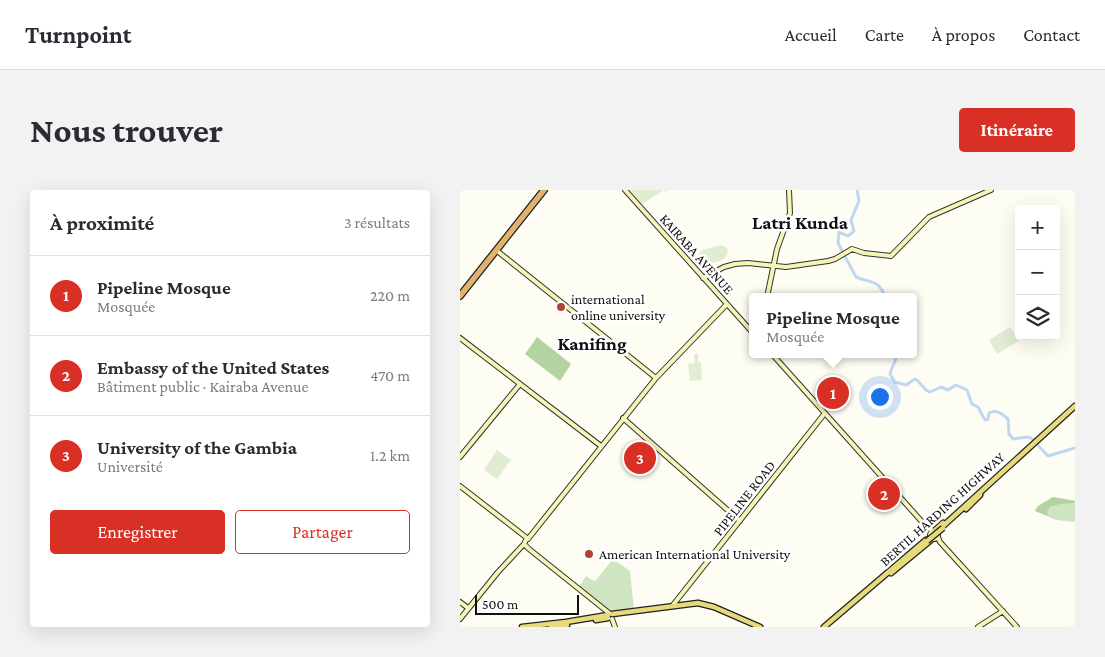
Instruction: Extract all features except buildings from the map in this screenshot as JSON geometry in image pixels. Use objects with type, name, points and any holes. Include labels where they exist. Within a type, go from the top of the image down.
[{"type":"highway","points":[[460,296],[542,190]]},
{"type":"highway","points":[[460,292],[496,250]]},
{"type":"main road","name":"BERTIL HARDING HIGHWAY","points":[[826,627],[1075,407]]},
{"type":"main road","points":[[889,573],[897,562],[934,535],[972,496],[979,493]]},
{"type":"main road","points":[[551,627],[673,605],[698,603],[709,605],[760,627]]},
{"type":"main road","points":[[522,627],[697,605],[713,609],[753,627]]},
{"type":"street","name":"KAIRABA AVENUE","points":[[625,190],[749,329]]},
{"type":"street","points":[[768,293],[778,245],[790,213],[789,190]]},
{"type":"street","points":[[703,278],[724,267],[735,264],[786,267],[822,263],[833,260],[854,249],[864,254],[891,256],[929,217],[991,190]]},
{"type":"street","points":[[496,250],[656,378]]},
{"type":"street","points":[[460,619],[524,544],[656,378],[727,304]]},
{"type":"street","points":[[460,338],[601,446]]},
{"type":"street","points":[[776,358],[1017,627]]},
{"type":"street","points":[[460,457],[520,384]]},
{"type":"street","name":"PIPELINE ROAD","points":[[673,605],[825,413]]},
{"type":"street","points":[[623,418],[740,522]]},
{"type":"street","points":[[460,486],[528,539]]},
{"type":"street","points":[[524,544],[610,616],[615,627]]},
{"type":"street","points":[[680,597],[681,601],[685,604]]},
{"type":"street","points":[[460,602],[468,608]]},
{"type":"street","points":[[978,627],[1003,612]]},
{"type":"green space","points":[[630,190],[664,190],[642,204]]},
{"type":"green space","points":[[721,245],[728,250],[724,259],[707,264],[700,260],[699,254],[702,250]]},
{"type":"green space","points":[[1010,327],[1015,335],[1015,340],[1019,341],[997,354],[989,340]]},
{"type":"green space","points":[[537,337],[571,364],[560,381],[525,354]]},
{"type":"green space","points":[[698,353],[698,362],[701,362],[702,380],[690,381],[688,364],[695,363],[694,354]]},
{"type":"green space","points":[[497,450],[511,460],[497,479],[484,470]]},
{"type":"green space","points":[[1053,497],[1075,501],[1075,522],[1056,520],[1035,511],[1038,506]]},
{"type":"green space","points":[[1053,497],[1075,501],[1075,503],[1050,506],[1047,512],[1048,516],[1035,511],[1038,506]]},
{"type":"green space","points":[[613,559],[630,571],[634,610],[610,614],[579,587],[586,576],[594,581],[596,580]]},
{"type":"waterway","points":[[857,190],[859,201],[851,220],[854,231],[848,236],[839,232],[838,243],[856,277],[877,284],[884,293]]},
{"type":"waterway","points":[[896,358],[890,374],[895,382],[906,385],[915,379],[930,392],[941,387],[948,390],[956,385],[967,390],[972,404],[978,407],[985,420],[988,419],[989,413],[994,412],[1008,419],[1009,434],[1013,439],[1031,438],[1048,456],[1075,448]]},
{"type":"place","name":"international online university","points":[[561,307]]},
{"type":"place","name":"Pipeline Mosque","points":[[833,393]]},
{"type":"place","name":"University of the Gambia","points":[[640,458]]},
{"type":"place","name":"Embassy of the United States","points":[[884,494]]},
{"type":"place","name":"American International University","points":[[589,554]]},
{"type":"district","name":"Latri Kunda","points":[[800,222]]},
{"type":"district","name":"Kanifing","points":[[592,343]]}]
